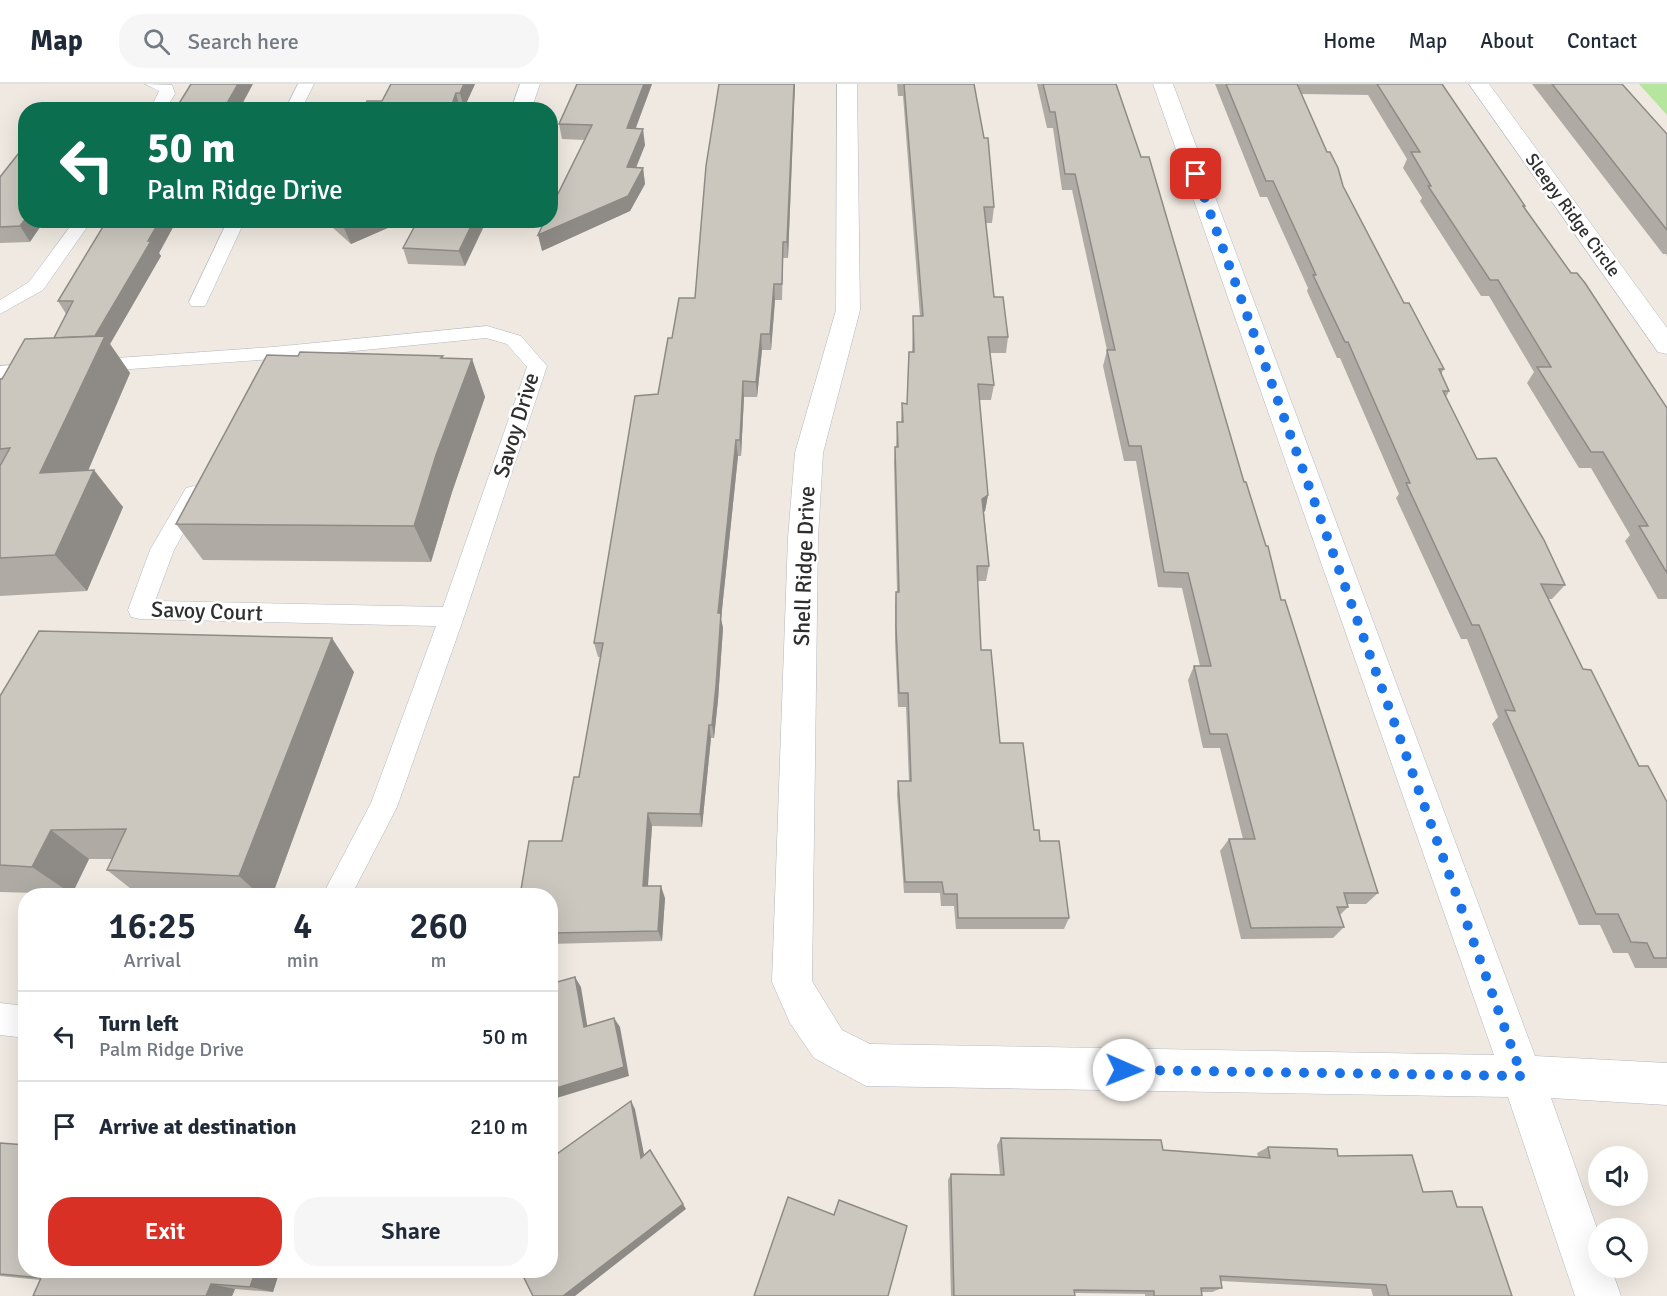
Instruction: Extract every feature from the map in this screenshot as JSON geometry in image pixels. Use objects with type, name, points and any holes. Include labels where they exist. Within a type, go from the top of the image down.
[{"type":"street","points":[[524,102],[530,84]]},
{"type":"street","name":"Shell Ridge Drive","points":[[847,84],[848,310],[809,453],[803,538],[792,981],[804,1009],[828,1044],[866,1065],[1522,1076]]},
{"type":"street","points":[[1163,84],[1522,1076],[1598,1296]]},
{"type":"street","name":"Sleepy Ridge Circle","points":[[1479,84],[1667,346]]},
{"type":"street","points":[[1522,1076],[1667,1084]]},
{"type":"lane","points":[[153,84],[166,88],[167,94],[162,102]]},
{"type":"lane","points":[[297,102],[306,84]]},
{"type":"lane","points":[[0,308],[36,286],[78,228]]},
{"type":"lane","points":[[198,302],[233,228]]},
{"type":"lane","name":"Savoy Drive","points":[[0,372],[273,353],[487,332],[514,340],[537,366],[452,617],[383,807],[340,888]]},
{"type":"lane","points":[[261,374],[273,353]]},
{"type":"lane","name":"Savoy Court","points":[[203,478],[162,550],[140,610],[452,617]]},
{"type":"lane","points":[[0,1019],[18,1021]]},
{"type":"green space","points":[[1639,84],[1667,84],[1667,115]]},
{"type":"building","points":[[191,84],[238,84],[228,102],[180,102]]},
{"type":"building","points":[[391,84],[464,84],[460,93],[456,93],[453,102],[367,102],[382,101]]},
{"type":"building","points":[[577,84],[644,84],[627,128],[643,129],[627,167],[643,168],[628,196],[558,226],[558,194],[592,125],[559,124]]},
{"type":"building","points":[[719,84],[794,84],[787,242],[783,242],[782,284],[774,284],[770,334],[761,334],[756,382],[743,381],[740,440],[736,440],[718,613],[721,613],[716,686],[712,725],[709,725],[700,814],[648,813],[643,886],[661,886],[658,931],[558,933],[558,888],[521,888],[529,841],[562,841],[574,777],[579,777],[603,643],[594,643],[635,396],[658,394],[668,338],[672,338],[679,298],[695,298],[706,166]]},
{"type":"building","points":[[904,84],[974,84],[984,138],[988,138],[994,207],[984,207],[994,297],[1003,297],[1008,337],[988,337],[994,385],[978,384],[988,495],[982,499],[989,566],[977,566],[981,650],[991,650],[1000,743],[1023,743],[1034,830],[1039,830],[1040,841],[1059,841],[1069,918],[958,918],[957,894],[944,894],[942,882],[905,882],[898,781],[911,781],[908,693],[899,693],[896,627],[896,592],[899,592],[895,447],[898,447],[897,422],[903,422],[902,403],[907,404],[909,352],[914,352],[913,316],[923,316]]},
{"type":"building","points":[[1043,84],[1116,84],[1141,157],[1149,157],[1244,482],[1246,482],[1266,546],[1268,546],[1281,600],[1285,600],[1378,893],[1344,893],[1348,907],[1337,907],[1344,927],[1251,928],[1229,839],[1255,839],[1227,734],[1210,734],[1194,666],[1211,666],[1188,573],[1164,572],[1141,446],[1129,446],[1107,350],[1115,350],[1075,174],[1065,174],[1055,112],[1050,112]]},
{"type":"building","points":[[1226,84],[1297,84],[1327,152],[1330,152],[1338,168],[1343,186],[1404,303],[1409,303],[1444,369],[1439,369],[1449,391],[1443,391],[1477,459],[1496,458],[1544,540],[1565,585],[1541,584],[1583,669],[1591,670],[1639,766],[1648,766],[1667,802],[1667,958],[1654,958],[1647,943],[1631,942],[1618,914],[1596,914],[1505,710],[1515,711],[1479,625],[1472,625],[1406,483],[1410,483],[1348,342],[1345,342],[1313,275],[1316,275],[1273,181],[1266,181]]},
{"type":"building","points":[[1377,84],[1442,84],[1525,206],[1523,206],[1571,273],[1577,273],[1585,283],[1667,408],[1667,573],[1639,526],[1648,526],[1603,452],[1591,452],[1537,367],[1551,367],[1498,280],[1490,280],[1428,186],[1431,186],[1411,152],[1420,152]]},
{"type":"building","points":[[1552,84],[1622,84],[1667,134],[1667,230]]},
{"type":"building","points":[[18,154],[18,226],[0,227],[0,177]]},
{"type":"building","points":[[102,228],[155,228],[148,241],[151,241],[95,336],[54,338],[73,301],[58,301]]},
{"type":"building","points":[[414,228],[470,228],[459,251],[403,248]]},
{"type":"building","points":[[541,228],[554,228],[538,235]]},
{"type":"building","points":[[105,336],[40,473],[94,470],[55,555],[0,558],[0,466],[10,448],[0,449],[0,379],[25,339]]},
{"type":"building","points":[[300,352],[443,356],[441,358],[472,359],[436,455],[414,526],[176,524],[267,355],[298,356]]},
{"type":"building","points":[[39,631],[332,638],[239,876],[107,870],[126,829],[51,830],[32,867],[0,865],[0,696]]},
{"type":"building","points":[[575,977],[584,1027],[614,1018],[624,1067],[558,1088],[558,982]]},
{"type":"building","points":[[631,1101],[641,1158],[650,1150],[683,1204],[563,1296],[533,1296],[524,1278],[558,1278],[558,1153]]},
{"type":"building","points":[[1001,1138],[1161,1140],[1163,1150],[1270,1158],[1268,1147],[1337,1149],[1338,1156],[1412,1155],[1423,1192],[1452,1191],[1457,1207],[1482,1207],[1512,1296],[1389,1296],[1386,1285],[1220,1276],[1222,1288],[1201,1288],[1202,1296],[1154,1296],[1154,1291],[1074,1290],[1075,1296],[954,1296],[951,1174],[1004,1175]]},
{"type":"building","points":[[0,1143],[18,1144],[18,1276],[0,1274]]},
{"type":"building","points":[[788,1197],[834,1215],[839,1200],[907,1226],[888,1296],[754,1296]]},
{"type":"building","points":[[41,1278],[253,1278],[250,1287],[211,1284],[206,1296],[33,1296]]},
{"type":"route","points":[[1124,1070],[1522,1076],[1196,174]]}]
